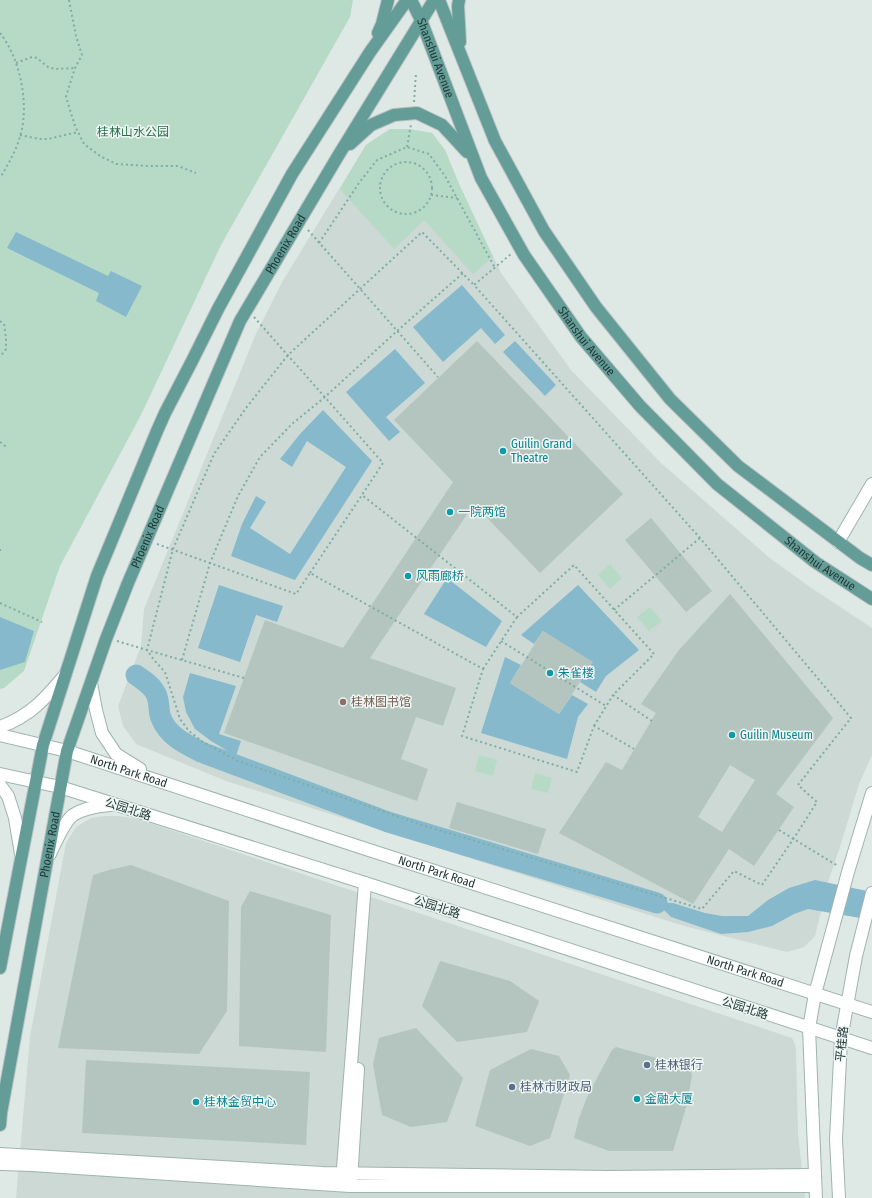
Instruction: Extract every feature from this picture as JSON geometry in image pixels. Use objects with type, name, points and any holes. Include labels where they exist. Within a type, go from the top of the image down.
[{"type":"main road","points":[[370,52],[382,24],[388,0]]},
{"type":"main road","points":[[0,968],[43,745],[97,576],[165,413],[218,308],[292,174],[370,52],[408,0]]},
{"type":"main road","name":"Shanshui Avenue","points":[[411,0],[421,20],[481,178],[519,247],[581,337],[640,406],[717,484],[815,562],[872,599]]},
{"type":"main road","name":"Phoenix Road","points":[[0,1125],[67,750],[106,639],[146,540],[240,321],[338,156],[434,0]]},
{"type":"main road","name":"Shanshui Avenue","points":[[439,0],[495,141],[544,231],[596,307],[670,399],[738,466],[838,542],[860,558],[872,564]]},
{"type":"main road","points":[[459,0],[460,41],[468,73]]},
{"type":"main road","points":[[338,156],[371,125],[394,115],[417,113],[442,124],[473,159]]},
{"type":"main road","points":[[838,542],[872,484]]},
{"type":"main road","points":[[0,727],[27,715],[48,696],[65,675]]},
{"type":"main road","points":[[91,683],[102,733],[116,754],[158,780]]},
{"type":"main road","name":"North Park Road","points":[[0,735],[67,750],[369,850],[872,1012]]},
{"type":"main road","name":"公园北路","points":[[0,774],[60,787],[115,804],[368,884],[872,1048]]},
{"type":"main road","points":[[0,785],[8,796],[15,818],[22,855]]},
{"type":"main road","points":[[816,1198],[809,1028],[814,994],[872,793]]},
{"type":"main road","points":[[47,860],[62,830],[73,816],[94,806],[115,804]]},
{"type":"main road","points":[[346,1180],[368,884]]},
{"type":"main road","name":"平桂路","points":[[839,1198],[836,1139],[841,1039],[856,956],[872,893]]},
{"type":"main road","points":[[0,1154],[346,1180]]},
{"type":"main road","points":[[0,1164],[346,1180],[608,1177],[815,1180]]},
{"type":"path","points":[[69,0],[76,36],[82,55],[75,68],[66,98],[75,126],[84,144],[110,162],[116,164],[178,166],[196,173]]},
{"type":"path","points":[[0,33],[11,51],[16,63],[22,84],[24,101],[20,135],[16,148],[9,164],[0,178]]},
{"type":"path","points":[[16,63],[32,57],[37,58],[48,67],[55,69],[75,68]]},
{"type":"path","points":[[20,135],[39,139],[48,139],[78,132]]},
{"type":"path","points":[[319,243],[359,183],[377,160],[407,147],[429,154],[445,176],[495,268]]},
{"type":"path","points":[[405,162],[414,164],[422,167],[428,174],[431,182],[431,195],[425,206],[418,211],[410,214],[402,214],[387,206],[382,199],[380,191],[381,182],[387,171],[397,164],[405,162]]},
{"type":"path","points":[[431,195],[457,198]]},
{"type":"path","points":[[300,220],[438,377]]},
{"type":"path","points":[[422,232],[463,274],[700,538],[851,718],[798,785],[817,802],[762,885],[734,871],[702,909],[422,825],[238,761],[203,742],[188,731],[180,719],[165,672],[147,650],[173,550],[214,454],[246,408],[288,355],[422,232]]},
{"type":"path","points":[[474,285],[519,247]]},
{"type":"path","points":[[182,660],[210,563],[238,496],[260,457],[292,424],[325,397],[397,331],[463,274]]},
{"type":"path","points":[[146,540],[296,594],[383,462],[247,309]]},
{"type":"path","points":[[0,321],[4,324],[6,338],[6,349],[0,357]]},
{"type":"path","points":[[0,442],[8,448]]},
{"type":"path","points":[[362,495],[517,617]]},
{"type":"path","points":[[614,610],[700,538]]},
{"type":"path","points":[[574,565],[614,610],[654,654],[613,695],[594,726],[577,772],[462,736],[482,669],[517,617],[574,565]]},
{"type":"path","points":[[310,573],[482,669]]},
{"type":"path","points":[[0,603],[42,622]]},
{"type":"path","points":[[106,639],[244,678]]},
{"type":"path","points":[[501,641],[606,706]]},
{"type":"path","points":[[613,695],[652,721]]},
{"type":"path","points":[[594,726],[634,749]]},
{"type":"path","points":[[779,830],[848,872]]},
{"type":"shaded area","name":"一院两馆","points":[[390,129],[409,129],[432,133],[445,150],[459,184],[501,273],[571,370],[661,463],[771,559],[872,628],[872,755],[859,784],[829,879],[815,936],[804,947],[787,952],[684,926],[226,781],[136,744],[123,726],[118,706],[141,646],[144,609],[255,336],[282,282],[366,145]]},
{"type":"shaded area","points":[[105,816],[138,819],[792,1038],[796,1049],[798,1133],[805,1198],[16,1198],[30,1037],[66,843],[76,827],[91,818]]},
{"type":"green space","name":"桂林山水公园","points":[[0,0],[353,0],[350,17],[221,245],[141,415],[60,566],[24,671],[4,688],[0,689]]},
{"type":"green space","points":[[390,129],[409,129],[432,133],[445,150],[493,257],[473,274],[424,220],[394,249],[340,189],[366,145]]},
{"type":"green space","points":[[610,564],[622,578],[610,589],[598,575]]},
{"type":"green space","points":[[650,607],[662,621],[649,631],[637,617]]},
{"type":"green space","points":[[479,755],[497,760],[493,776],[475,771]]},
{"type":"green space","points":[[535,773],[552,778],[548,793],[531,789]]},
{"type":"water","points":[[16,232],[108,276],[111,271],[142,286],[126,317],[96,301],[99,293],[7,248]]},
{"type":"water","points":[[462,285],[505,335],[495,344],[481,328],[443,362],[413,327]]},
{"type":"water","points":[[515,341],[556,385],[545,396],[503,352]]},
{"type":"water","points":[[395,349],[425,383],[386,417],[400,432],[389,441],[346,392]]},
{"type":"water","points":[[323,410],[372,461],[295,580],[231,556],[242,524],[256,496],[266,502],[250,528],[290,554],[346,467],[307,441],[292,467],[280,459],[300,434]]},
{"type":"water","points":[[447,578],[502,621],[486,647],[424,614]]},
{"type":"water","points":[[219,585],[283,606],[277,622],[256,615],[240,662],[198,648]]},
{"type":"water","points":[[578,585],[639,650],[606,676],[596,692],[580,682],[592,662],[543,631],[534,644],[521,635]]},
{"type":"water","points":[[0,617],[34,631],[25,662],[0,670]]},
{"type":"water","points":[[505,657],[521,665],[510,683],[559,714],[572,695],[588,704],[578,717],[567,759],[481,733]]},
{"type":"water","points":[[190,673],[236,686],[219,734],[241,741],[236,756],[211,741],[195,729],[186,712],[183,697]]},
{"type":"water","points":[[815,880],[872,892],[872,920],[808,909],[794,914],[772,926],[748,932],[721,934],[671,917],[657,903],[673,903],[705,913],[722,916],[748,916],[768,900],[789,888]]},
{"type":"building","points":[[477,341],[623,494],[540,573],[474,504],[370,658],[456,688],[443,726],[416,717],[401,759],[428,769],[417,801],[224,733],[265,620],[343,648],[453,482],[394,420]]},
{"type":"building","points":[[651,518],[712,591],[686,612],[625,540]]},
{"type":"building","name":"Guilin Museum","points":[[730,594],[833,718],[776,794],[794,807],[754,866],[729,849],[693,904],[559,833],[606,762],[622,770],[656,713],[641,704],[679,650]],"holes":[[[730,765],[755,780],[722,832],[698,817]]]},
{"type":"building","name":"朱雀楼","points":[[543,631],[593,662],[559,714],[510,683]]},
{"type":"building","points":[[457,802],[546,829],[538,854],[449,828]]},
{"type":"building","points":[[131,865],[229,901],[227,1011],[199,1054],[58,1048],[93,875]]},
{"type":"building","points":[[250,891],[331,915],[326,1052],[239,1046],[241,907]]},
{"type":"building","points":[[440,961],[510,981],[539,1001],[527,1032],[457,1042],[422,1006]]},
{"type":"building","points":[[416,1028],[463,1078],[447,1122],[411,1127],[382,1115],[373,1064],[379,1038]]},
{"type":"building","name":"金融大厦","points":[[616,1047],[689,1067],[692,1075],[687,1104],[673,1151],[609,1151],[574,1138],[579,1118],[588,1095],[612,1050]]},
{"type":"building","points":[[531,1049],[559,1056],[570,1075],[550,1138],[530,1146],[475,1126],[490,1070]]},
{"type":"building","name":"桂林金贸中心","points":[[86,1060],[310,1072],[306,1145],[82,1133]]},
{"type":"waterway","points":[[136,675],[147,683],[154,691],[158,700],[161,718],[168,730],[178,739],[201,752],[388,822],[657,903]]},
{"type":"place","name":"Guilin Grand Theatre","points":[[503,451]]},
{"type":"place","name":"一院两馆","points":[[450,512]]},
{"type":"place","name":"风雨廊桥","points":[[408,576]]},
{"type":"place","name":"朱雀楼","points":[[550,673]]},
{"type":"place","name":"桂林图书馆","points":[[343,702]]},
{"type":"place","name":"Guilin Museum","points":[[732,735]]},
{"type":"place","name":"桂林银行","points":[[647,1065]]},
{"type":"place","name":"桂林市财政局","points":[[512,1087]]},
{"type":"place","name":"金融大厦","points":[[637,1099]]},
{"type":"place","name":"桂林金贸中心","points":[[196,1102]]}]
